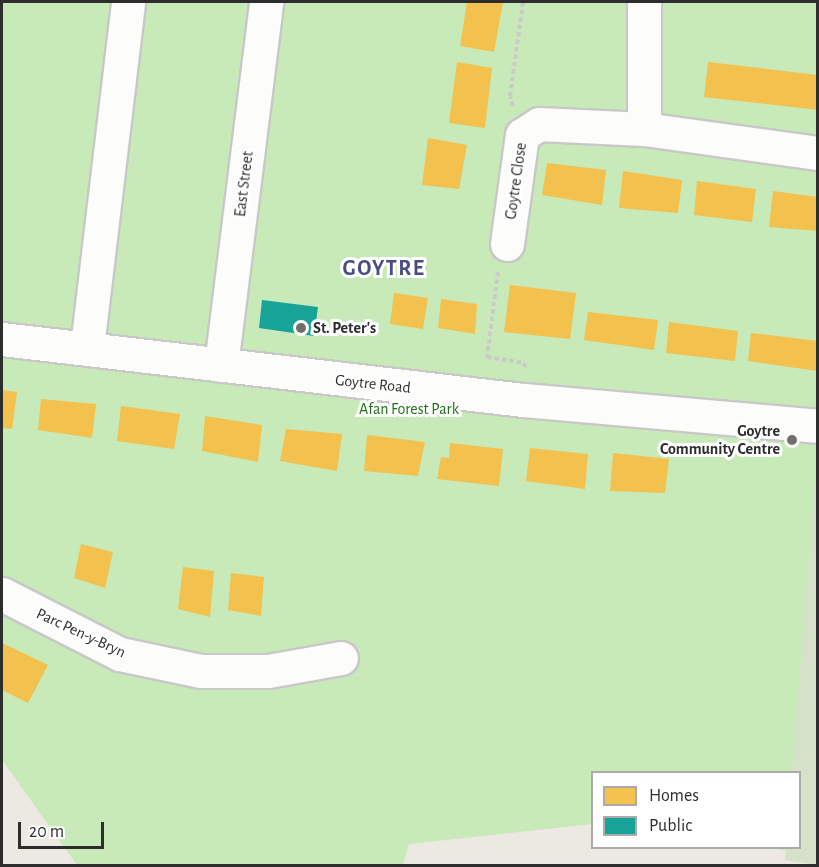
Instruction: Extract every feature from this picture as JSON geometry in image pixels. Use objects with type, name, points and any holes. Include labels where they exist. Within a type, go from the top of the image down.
[{"type":"street","points":[[87,347],[128,2]]},
{"type":"street","name":"East Street","points":[[221,366],[266,2]]},
{"type":"street","points":[[644,2],[644,129]]},
{"type":"street","name":"Goytre Close","points":[[507,243],[522,135],[539,124],[644,129],[818,153]]},
{"type":"street","name":"Goytre Road","points":[[2,339],[87,347],[221,366],[523,400],[818,426]]},
{"type":"street","name":"Parc Pen-y-Bryn","points":[[2,594],[120,654],[201,671],[268,671],[341,658]]},
{"type":"path","points":[[522,135],[510,96],[523,2]]},
{"type":"path","points":[[507,243],[498,268],[487,357],[525,363],[523,400]]},
{"type":"path","points":[[818,610],[818,630]]},
{"type":"green space","name":"Afan Forest Park","points":[[2,2],[817,2],[817,854],[775,849],[801,849],[801,771],[591,771],[591,824],[409,844],[403,865],[77,865],[2,760]]},
{"type":"green space","points":[[817,452],[817,865],[785,860],[786,849],[801,849],[801,771],[792,771]]},
{"type":"building: Homes","points":[[467,2],[503,2],[494,52],[460,46]]},
{"type":"building: Homes","points":[[457,62],[492,68],[485,128],[449,123]]},
{"type":"building: Homes","points":[[708,62],[818,75],[818,110],[704,97]]},
{"type":"building: Homes","points":[[428,138],[467,145],[459,189],[422,185]]},
{"type":"building: Homes","points":[[547,163],[606,170],[602,205],[542,195]]},
{"type":"building: Homes","points":[[623,171],[682,180],[678,213],[619,208]]},
{"type":"building: Homes","points":[[697,181],[756,189],[752,222],[694,215]]},
{"type":"building: Homes","points":[[773,191],[818,197],[818,231],[769,227]]},
{"type":"building: Homes","points":[[510,285],[576,293],[570,339],[504,332]]},
{"type":"building: Homes","points":[[394,293],[428,298],[423,329],[390,324]]},
{"type":"building: Homes","points":[[441,299],[477,304],[475,334],[438,328]]},
{"type":"building: Homes","points":[[588,312],[658,320],[654,350],[584,340]]},
{"type":"building: Homes","points":[[669,322],[738,331],[735,361],[666,353]]},
{"type":"building: Homes","points":[[751,333],[818,341],[817,371],[748,361]]},
{"type":"building: Homes","points":[[2,390],[17,392],[12,429],[2,428]]},
{"type":"building: Homes","points":[[41,399],[96,404],[92,438],[38,430]]},
{"type":"building: Homes","points":[[121,406],[180,414],[174,449],[117,441]]},
{"type":"building: Homes","points":[[205,416],[262,425],[258,462],[202,451]]},
{"type":"building: Homes","points":[[286,429],[342,434],[337,471],[280,461]]},
{"type":"building: Homes","points":[[367,435],[425,442],[418,476],[364,471]]},
{"type":"building: Homes","points":[[450,443],[503,449],[499,486],[437,479],[441,457],[449,458]]},
{"type":"building: Homes","points":[[530,448],[588,454],[585,489],[526,481]]},
{"type":"building: Homes","points":[[613,453],[669,459],[665,493],[610,491]]},
{"type":"building: Homes","points":[[81,544],[113,552],[105,588],[74,578]]},
{"type":"building: Homes","points":[[183,567],[214,571],[210,617],[178,609]]},
{"type":"building: Homes","points":[[231,573],[264,577],[261,616],[228,610]]},
{"type":"building: Homes","points":[[2,643],[48,665],[28,703],[2,690]]},
{"type":"building: Public","points":[[262,300],[318,307],[314,336],[259,328]]},
{"type":"place","name":"St. Peter's","points":[[301,328]]},
{"type":"place","name":"Goytre Community Centre","points":[[792,440]]},
{"type":"district","name":"GOYTRE","points":[[384,269]]}]
